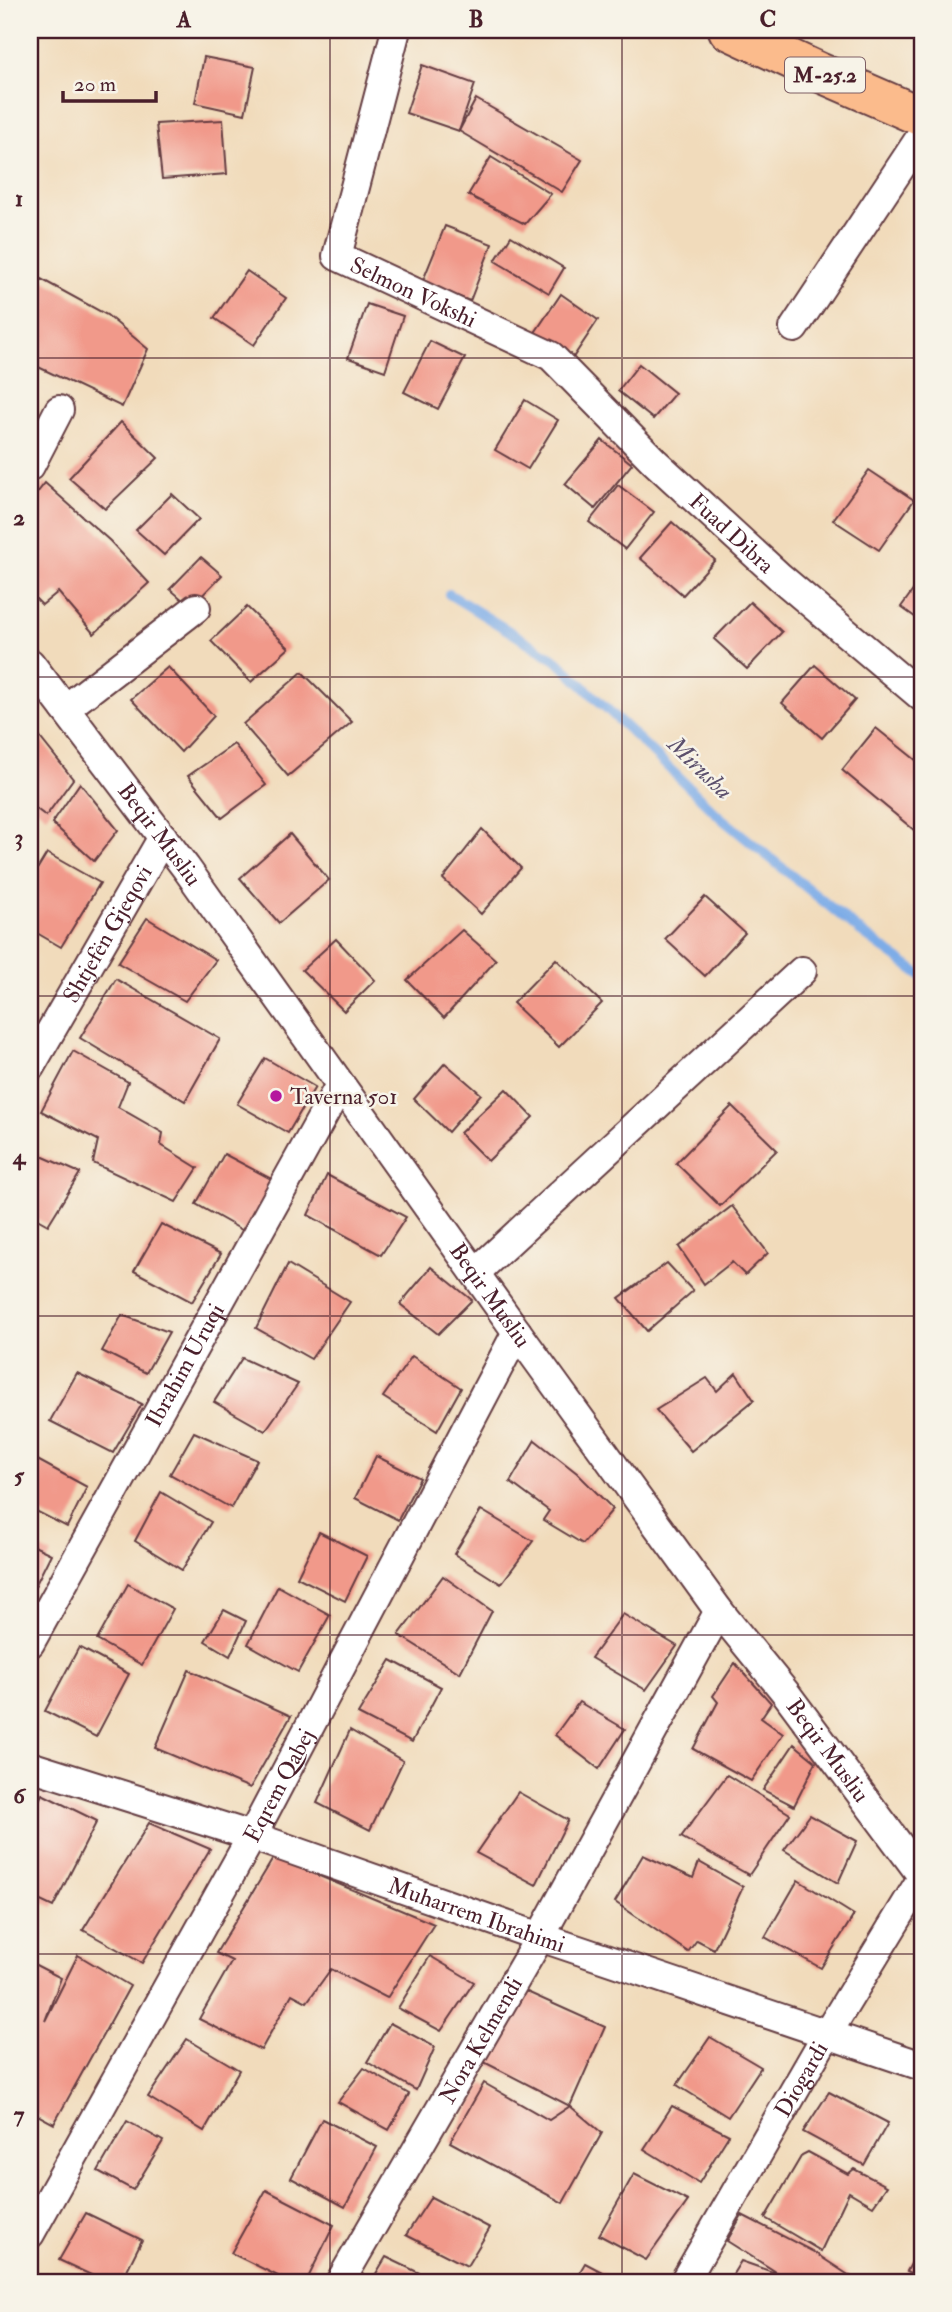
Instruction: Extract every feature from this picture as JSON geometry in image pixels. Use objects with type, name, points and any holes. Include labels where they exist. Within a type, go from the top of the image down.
[{"type":"main road","name":"M-25.2","points":[[728,30],[922,117]]},
{"type":"street","name":"Selmon Vokshi","points":[[396,30],[337,256],[551,356]]},
{"type":"street","points":[[794,328],[922,135]]},
{"type":"street","name":"Fuad Dibra","points":[[551,356],[664,471],[780,577],[922,697]]},
{"type":"street","points":[[30,466],[59,410]]},
{"type":"street","points":[[65,709],[196,608]]},
{"type":"street","name":"Beqir Musliu","points":[[30,663],[163,838],[719,1611],[785,1692],[922,1877]]},
{"type":"street","name":"Shtjefën Gjeqovi","points":[[30,1067],[163,838]]},
{"type":"street","points":[[475,1273],[802,971]]},
{"type":"street","name":"Ibrahim Uruqi","points":[[30,1643],[340,1085]]},
{"type":"street","name":"Eqrem Qabej","points":[[30,2234],[253,1836],[517,1332]]},
{"type":"street","name":"Nora Kelmendi","points":[[340,2282],[540,1937],[719,1611]]},
{"type":"street","name":"Muharrem Ibrahimi","points":[[30,1766],[253,1836],[540,1937],[922,2066]]},
{"type":"street","name":"Diogardi","points":[[684,2282],[827,2034],[922,1877]]},
{"type":"building","points":[[481,30],[526,30],[525,38],[480,33]]},
{"type":"building","points":[[204,57],[255,67],[245,114],[195,103]]},
{"type":"building","points":[[422,65],[475,84],[459,131],[406,113]]},
{"type":"building","points":[[476,99],[582,160],[562,192],[459,131]]},
{"type":"building","points":[[223,120],[227,174],[162,179],[156,124]]},
{"type":"building","points":[[491,157],[551,194],[525,224],[468,195]]},
{"type":"building","points":[[445,226],[492,244],[470,301],[422,283]]},
{"type":"building","points":[[511,236],[564,268],[549,293],[495,261]]},
{"type":"building","points":[[247,271],[286,298],[254,345],[214,318]]},
{"type":"building","points":[[30,273],[107,315],[148,349],[122,407],[32,364],[30,370]]},
{"type":"building","points":[[561,294],[598,320],[572,359],[534,334]]},
{"type":"building","points":[[367,304],[403,316],[385,371],[348,358]]},
{"type":"building","points":[[430,341],[465,358],[438,409],[404,392]]},
{"type":"building","points":[[639,364],[675,393],[653,419],[618,391]]},
{"type":"building","points":[[525,400],[558,420],[528,469],[495,450]]},
{"type":"building","points":[[121,422],[158,458],[105,509],[69,478]]},
{"type":"building","points":[[602,440],[632,464],[595,509],[565,484]]},
{"type":"building","points":[[869,470],[914,500],[879,550],[833,520]]},
{"type":"building","points":[[45,483],[110,541],[149,583],[94,634],[58,592],[42,605],[30,593],[30,502]]},
{"type":"building","points":[[618,485],[654,512],[625,549],[589,522]]},
{"type":"building","points":[[172,494],[199,519],[164,555],[136,530]]},
{"type":"building","points":[[672,522],[715,560],[683,595],[640,558]]},
{"type":"building","points":[[201,557],[222,575],[191,607],[170,589]]},
{"type":"building","points":[[922,578],[922,622],[901,607]]},
{"type":"building","points":[[750,602],[782,632],[747,669],[714,639]]},
{"type":"building","points":[[247,607],[289,648],[251,682],[211,641]]},
{"type":"building","points":[[815,665],[855,700],[822,738],[782,703]]},
{"type":"building","points":[[168,667],[214,716],[181,752],[131,699]]},
{"type":"building","points":[[302,672],[352,722],[288,776],[243,724]]},
{"type":"building","points":[[876,728],[922,765],[922,820],[914,830],[842,770]]},
{"type":"building","points":[[34,730],[73,779],[46,816],[30,804],[30,736]]},
{"type":"building","points":[[234,744],[266,785],[222,818],[188,776]]},
{"type":"building","points":[[80,783],[118,830],[94,861],[52,823]]},
{"type":"building","points":[[482,829],[521,868],[481,914],[443,879]]},
{"type":"building","points":[[290,834],[329,880],[279,923],[240,878]]},
{"type":"building","points":[[47,853],[100,883],[61,947],[30,929],[30,881]]},
{"type":"building","points":[[705,897],[745,933],[705,976],[665,939]]},
{"type":"building","points":[[147,918],[216,960],[185,1001],[118,963]]},
{"type":"building","points":[[462,930],[496,960],[444,1018],[407,980]]},
{"type":"building","points":[[336,939],[375,980],[344,1011],[302,970]]},
{"type":"building","points":[[556,959],[602,1003],[559,1047],[513,1003]]},
{"type":"building","points":[[116,979],[220,1039],[185,1101],[80,1038]]},
{"type":"building","points":[[73,1051],[128,1082],[118,1107],[163,1133],[161,1145],[198,1168],[176,1202],[93,1163],[98,1140],[41,1111]]},
{"type":"building","name":"Taverna 501","points":[[265,1058],[315,1087],[288,1133],[237,1104]]},
{"type":"building","points":[[445,1063],[481,1094],[448,1132],[414,1099]]},
{"type":"building","points":[[506,1089],[533,1117],[488,1161],[460,1133]]},
{"type":"building","points":[[732,1106],[777,1150],[720,1206],[676,1163]]},
{"type":"building","points":[[30,1151],[80,1173],[48,1225],[30,1215]]},
{"type":"building","points":[[224,1154],[277,1182],[249,1234],[196,1204]]},
{"type":"building","points":[[327,1175],[406,1217],[381,1255],[308,1215]]},
{"type":"building","points":[[732,1206],[768,1253],[745,1275],[732,1262],[704,1284],[679,1247]]},
{"type":"building","points":[[161,1224],[221,1254],[192,1302],[134,1271]]},
{"type":"building","points":[[667,1263],[693,1291],[647,1331],[619,1298]]},
{"type":"building","points":[[288,1264],[350,1302],[311,1359],[256,1328]]},
{"type":"building","points":[[431,1267],[472,1300],[438,1334],[400,1304]]},
{"type":"building","points":[[122,1315],[169,1332],[146,1373],[102,1351]]},
{"type":"building","points":[[412,1356],[461,1388],[437,1431],[383,1397]]},
{"type":"building","points":[[242,1358],[298,1384],[265,1431],[214,1402]]},
{"type":"building","points":[[77,1373],[142,1404],[113,1453],[50,1421]]},
{"type":"building","points":[[736,1373],[754,1400],[691,1451],[656,1410],[707,1378],[717,1391]]},
{"type":"building","points":[[194,1432],[257,1460],[231,1508],[170,1474]]},
{"type":"building","points":[[535,1440],[577,1473],[613,1509],[583,1544],[543,1520],[549,1511],[510,1482]]},
{"type":"building","points":[[30,1456],[87,1487],[67,1527],[30,1508]]},
{"type":"building","points":[[376,1456],[420,1478],[398,1520],[355,1498]]},
{"type":"building","points":[[161,1492],[211,1522],[182,1570],[135,1541]]},
{"type":"building","points":[[481,1510],[533,1541],[501,1584],[454,1554]]},
{"type":"building","points":[[319,1532],[367,1556],[345,1601],[297,1577]]},
{"type":"building","points":[[30,1544],[51,1554],[30,1596]]},
{"type":"building","points":[[443,1576],[492,1611],[460,1673],[399,1635]]},
{"type":"building","points":[[128,1584],[173,1609],[142,1665],[97,1640]]},
{"type":"building","points":[[278,1586],[330,1615],[298,1672],[248,1644]]},
{"type":"building","points":[[224,1610],[246,1621],[230,1656],[205,1641]]},
{"type":"building","points":[[623,1614],[677,1646],[646,1690],[591,1658]]},
{"type":"building","points":[[79,1647],[129,1674],[96,1737],[45,1711]]},
{"type":"building","points":[[391,1660],[441,1687],[412,1742],[358,1714]]},
{"type":"building","points":[[735,1663],[771,1703],[761,1718],[783,1734],[751,1781],[693,1749],[718,1702],[713,1696]]},
{"type":"building","points":[[189,1670],[291,1716],[250,1788],[155,1748]]},
{"type":"building","points":[[579,1702],[625,1729],[599,1769],[555,1735]]},
{"type":"building","points":[[350,1730],[403,1761],[370,1830],[317,1803]]},
{"type":"building","points":[[794,1744],[816,1762],[794,1806],[763,1790]]},
{"type":"building","points":[[727,1775],[790,1814],[749,1875],[681,1837]]},
{"type":"building","points":[[518,1792],[568,1820],[536,1885],[476,1853]]},
{"type":"building","points":[[42,1794],[97,1821],[53,1907],[30,1896],[30,1819]]},
{"type":"building","points":[[810,1815],[857,1841],[838,1883],[784,1850]]},
{"type":"building","points":[[149,1823],[210,1849],[142,1963],[83,1930]]},
{"type":"building","points":[[643,1855],[693,1878],[699,1862],[743,1887],[714,1949],[697,1940],[688,1952],[615,1902]]},
{"type":"building","points":[[274,1857],[434,1924],[387,1998],[331,1969],[307,2002],[292,1994],[261,2050],[199,2019],[232,1961],[216,1953]]},
{"type":"building","points":[[798,1880],[854,1915],[821,1968],[765,1937]]},
{"type":"building","points":[[78,1955],[130,1986],[54,2124],[30,2111],[30,1962],[61,1978],[45,2021]]},
{"type":"building","points":[[430,1956],[474,1982],[441,2031],[398,2008]]},
{"type":"building","points":[[516,1987],[605,2027],[570,2106],[480,2060]]},
{"type":"building","points":[[390,2023],[435,2047],[416,2090],[367,2062]]},
{"type":"building","points":[[710,2037],[761,2067],[728,2117],[677,2085]]},
{"type":"building","points":[[187,2039],[239,2070],[204,2131],[148,2097]]},
{"type":"building","points":[[364,2068],[409,2094],[389,2130],[338,2102]]},
{"type":"building","points":[[484,2083],[549,2120],[570,2106],[602,2133],[563,2203],[450,2142]]},
{"type":"building","points":[[829,2092],[888,2123],[864,2165],[803,2132]]},
{"type":"building","points":[[672,2106],[729,2135],[699,2183],[644,2149]]},
{"type":"building","points":[[322,2119],[377,2147],[345,2207],[291,2178]]},
{"type":"building","points":[[127,2121],[163,2141],[133,2190],[98,2171]]},
{"type":"building","points":[[808,2152],[848,2174],[854,2169],[887,2186],[873,2206],[849,2192],[821,2251],[765,2218],[802,2155]]},
{"type":"building","points":[[634,2174],[688,2201],[646,2260],[599,2235]]},
{"type":"building","points":[[266,2190],[334,2225],[306,2282],[290,2282],[231,2253]]},
{"type":"building","points":[[431,2197],[490,2228],[467,2266],[406,2235]]},
{"type":"building","points":[[86,2213],[142,2240],[121,2282],[106,2282],[59,2260]]},
{"type":"building","points":[[742,2215],[812,2251],[853,2278],[850,2282],[728,2282],[741,2261],[781,2275],[727,2241]]},
{"type":"building","points":[[922,2244],[922,2278],[907,2271]]},
{"type":"building","points":[[386,2257],[438,2282],[371,2282]]},
{"type":"building","points":[[585,2263],[621,2282],[574,2282]]},
{"type":"waterway","name":"Mirusha","points":[[449,594],[556,660],[721,818],[861,932],[922,976]]},
{"type":"place","name":"Taverna 501","points":[[276,1096]]}]
